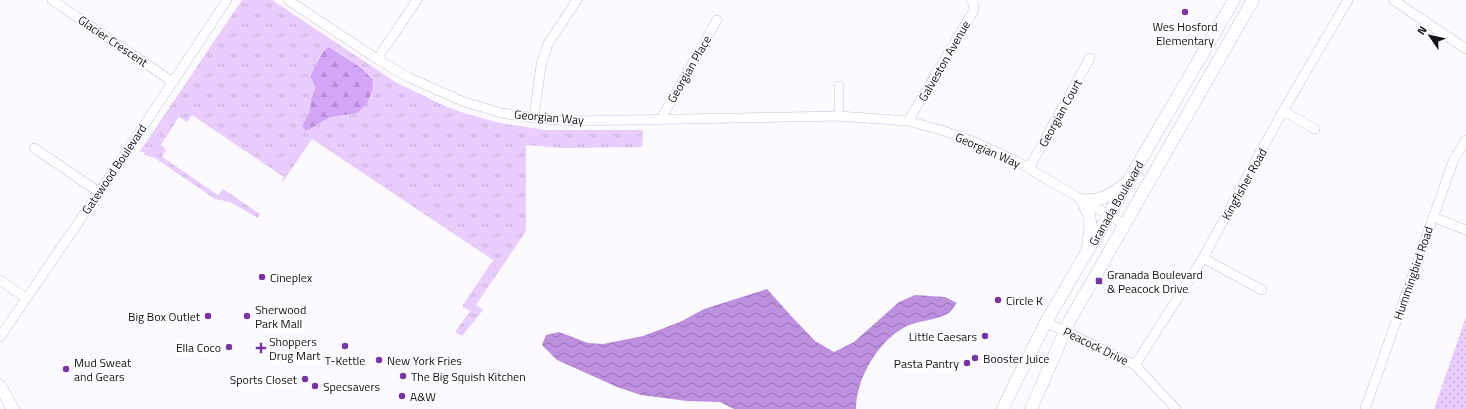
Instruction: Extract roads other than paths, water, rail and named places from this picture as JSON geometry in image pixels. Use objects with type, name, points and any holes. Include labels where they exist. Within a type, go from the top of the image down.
[{"type":"main road","name":"Granada Boulevard","points":[[1003,409],[1014,384],[1046,322],[1234,0]]},
{"type":"main road","name":"Granada Boulevard","points":[[1031,409],[1065,331],[1087,288],[1253,0]]},
{"type":"main road","points":[[1082,200],[1094,201],[1108,196],[1129,180]]},
{"type":"main road","points":[[1082,200],[1090,214],[1092,224],[1087,253]]},
{"type":"main road","points":[[0,386],[13,409]]},
{"type":"main road","points":[[0,403],[9,409]]},
{"type":"street","name":"Glacier Crescent","points":[[52,0],[173,82]]},
{"type":"street","name":"Gatewood Boulevard","points":[[0,337],[227,0]]},
{"type":"street","name":"Georgian Way","points":[[288,0],[377,59],[410,78],[462,101],[501,113],[534,118],[574,121],[839,116],[908,121],[944,131],[975,142],[1029,168],[1124,224]]},
{"type":"street","points":[[377,59],[417,0]]},
{"type":"street","points":[[534,118],[541,65],[548,44],[577,0]]},
{"type":"street","name":"Galveston Avenue","points":[[908,121],[974,10],[973,2],[971,0]]},
{"type":"street","name":"Kingfisher Road","points":[[1135,365],[1203,258],[1283,111],[1348,0]]},
{"type":"street","points":[[1393,0],[1466,48]]},
{"type":"street","name":"Georgian Place","points":[[661,119],[717,20]]},
{"type":"street","name":"Georgian Court","points":[[1029,168],[1090,58]]},
{"type":"street","points":[[839,86],[839,116]]},
{"type":"street","points":[[1283,111],[1315,129]]},
{"type":"street","name":"Hummingbird Road","points":[[1365,409],[1454,159],[1466,140]]},
{"type":"street","points":[[34,148],[99,192]]},
{"type":"street","points":[[1433,217],[1466,230]]},
{"type":"street","points":[[1203,258],[1262,290]]},
{"type":"street","points":[[0,280],[26,298]]},
{"type":"street","name":"Peacock Drive","points":[[1046,322],[1135,365],[1176,409]]},
{"type":"water","points":[[767,289],[815,341],[834,352],[854,342],[899,302],[915,295],[945,297],[957,303],[949,313],[944,316],[905,327],[895,333],[886,342],[870,362],[864,374],[857,397],[856,409],[734,409],[720,402],[687,401],[641,395],[617,387],[557,360],[542,345],[546,335],[559,332],[588,343],[603,344],[643,336],[680,322],[704,309]]},
{"type":"place","name":"Wes Hosford Elementary","points":[[1185,12]]},
{"type":"place","name":"Cineplex","points":[[262,277]]},
{"type":"place","name":"Granada Boulevard & Peacock Drive","points":[[1099,281]]},
{"type":"place","name":"Circle K","points":[[998,300]]},
{"type":"place","name":"Big Box Outlet","points":[[208,316]]},
{"type":"place","name":"Sherwood Park Mall","points":[[247,316]]},
{"type":"place","name":"Little Caesars","points":[[985,336]]},
{"type":"place","name":"T-Kettle","points":[[345,346]]},
{"type":"place","name":"Ella Coco","points":[[229,347]]},
{"type":"place","name":"Shoppers Drug Mart","points":[[261,348]]},
{"type":"place","name":"Booster Juice","points":[[975,358]]},
{"type":"place","name":"New York Fries","points":[[379,360]]},
{"type":"place","name":"Pasta Pantry","points":[[967,363]]},
{"type":"place","name":"Mud Sweat and Gears","points":[[66,369]]},
{"type":"place","name":"The Big Squish Kitchen","points":[[403,376]]},
{"type":"place","name":"Sports Closet","points":[[305,379]]},
{"type":"place","name":"Specsavers","points":[[315,386]]},
{"type":"place","name":"A&W","points":[[402,396]]}]
